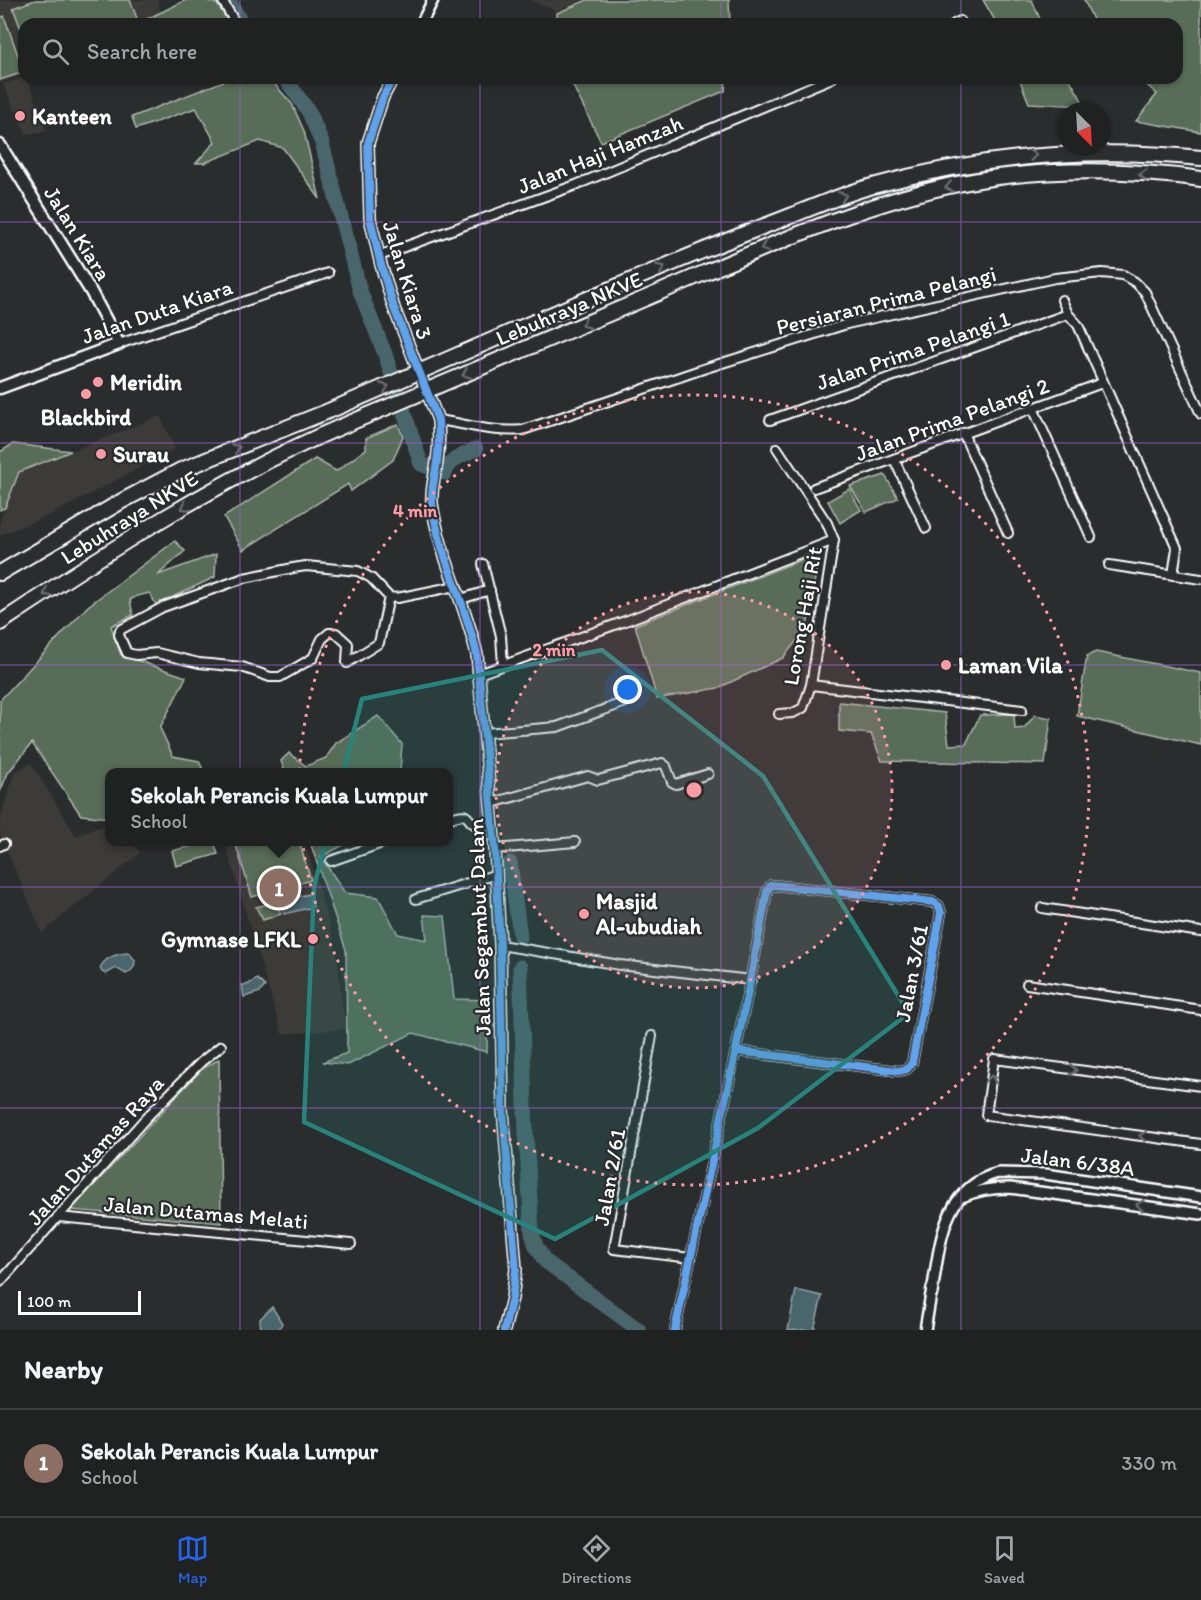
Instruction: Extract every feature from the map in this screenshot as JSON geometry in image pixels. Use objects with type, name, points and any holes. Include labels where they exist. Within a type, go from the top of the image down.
[{"type":"highway","name":"Lebuhraya NKVE","points":[[0,573],[122,501],[181,470],[331,410],[698,252],[867,187],[1036,154],[1151,153],[1201,158]]},
{"type":"highway","name":"Lebuhraya NKVE","points":[[0,623],[139,534],[236,477],[288,450],[760,249],[871,207],[979,180],[1028,174],[1091,172],[1201,179]]},
{"type":"main road","name":"Jalan Kiara","points":[[0,145],[90,290],[120,344]]},
{"type":"main road","name":"Jalan Duta Kiara","points":[[0,388],[120,344]]},
{"type":"street","points":[[222,0],[232,18]]},
{"type":"street","points":[[424,18],[433,0]]},
{"type":"street","name":"Jalan Kiara 3","points":[[390,84],[383,97],[368,143],[370,218],[394,308],[438,420]]},
{"type":"street","name":"Jalan Haji Hamzah","points":[[379,256],[576,185],[818,84]]},
{"type":"street","name":"Jalan Duta Kiara","points":[[120,344],[328,273]]},
{"type":"street","name":"Persiaran Prima Pelangi","points":[[438,420],[477,429],[509,432],[524,430],[703,369],[847,324],[1055,279],[1102,273],[1123,275],[1135,282],[1144,292],[1201,414]]},
{"type":"street","points":[[1062,300],[1068,314],[1078,325],[1177,548],[1173,575]]},
{"type":"street","name":"Jalan Prima Pelangi 1","points":[[770,420],[1068,314]]},
{"type":"street","name":"Jalan Prima Pelangi 2","points":[[814,488],[1102,383]]},
{"type":"street","points":[[1033,408],[1091,537]]},
{"type":"street","name":"Jalan Segambut Dalam","points":[[438,420],[437,461],[432,484],[432,502],[437,529],[471,627],[479,674],[492,803],[500,945],[504,1131],[516,1269],[504,1330]]},
{"type":"street","points":[[963,433],[1008,533]]},
{"type":"street","name":"Lorong Haji Rit","points":[[777,447],[826,523],[834,540],[811,685],[803,708],[793,713],[779,714]]},
{"type":"street","points":[[894,459],[926,528]]},
{"type":"street","points":[[479,674],[628,620],[834,540]]},
{"type":"street","points":[[483,564],[501,636],[503,665]]},
{"type":"street","points":[[1109,565],[1201,579]]},
{"type":"street","points":[[389,597],[381,633],[375,647],[347,663],[348,644],[336,633],[329,633],[322,639],[313,658],[280,677],[270,677],[242,667],[199,663],[157,653],[136,655],[127,653],[120,635],[120,630],[163,607],[244,578],[293,568],[358,571],[371,578],[389,597],[402,598],[456,586]]},
{"type":"street","points":[[461,599],[490,590]]},
{"type":"street","points":[[811,685],[1022,710]]},
{"type":"street","points":[[485,733],[557,727],[625,702]]},
{"type":"street","points":[[492,803],[588,776],[598,780],[662,763],[666,766],[672,782],[676,784],[708,774]]},
{"type":"street","points":[[453,817],[461,814],[467,816],[476,825],[493,825]]},
{"type":"street","points":[[495,849],[575,842]]},
{"type":"street","points":[[331,861],[374,846]]},
{"type":"street","points":[[416,899],[497,874]]},
{"type":"street","name":"Jalan 3/61","points":[[675,1330],[771,885],[933,902],[939,906],[941,913],[912,1063],[907,1069],[899,1071],[736,1051]]},
{"type":"street","points":[[1042,908],[1201,932]]},
{"type":"street","points":[[500,945],[620,965],[751,980]]},
{"type":"street","points":[[1027,984],[1201,1010]]},
{"type":"street","name":"Jalan 2/61","points":[[652,1036],[615,1249],[691,1258]]},
{"type":"street","name":"Jalan Dutamas Raya","points":[[0,1281],[145,1119],[201,1062],[221,1046]]},
{"type":"street","points":[[1201,1086],[994,1059],[986,1115],[1201,1144]]},
{"type":"street","name":"Jalan 6/38A","points":[[925,1330],[941,1238],[951,1211],[972,1184],[983,1178],[998,1173],[1045,1174],[1201,1197]]},
{"type":"street","points":[[1010,1188],[1004,1182],[1005,1178],[1015,1173]]},
{"type":"street","name":"Jalan 6/38A","points":[[959,1198],[982,1190],[1010,1188],[1201,1214]]},
{"type":"street","name":"Jalan Dutamas Melati","points":[[58,1217],[351,1244]]},
{"type":"highlighted area","points":[[602,650],[763,776],[909,1013],[758,1128],[555,1239],[304,1122],[314,887],[362,699]]},
{"type":"shaded area","points":[[0,0],[158,0],[161,18],[18,18],[18,76],[0,83]]},
{"type":"shaded area","points":[[530,0],[582,0],[557,11]]},
{"type":"shaded area","points":[[18,79],[18,84],[29,84],[47,131],[26,134],[3,84]]},
{"type":"shaded area","points":[[160,416],[175,449],[52,514],[0,535],[0,521],[19,472]]},
{"type":"shaded area","points":[[31,763],[76,836],[105,825],[105,846],[135,846],[140,853],[42,933],[0,834],[0,820],[14,773]]},
{"type":"shaded area","points":[[226,846],[306,846],[336,948],[345,1029],[282,1034]]},
{"type":"green space","points":[[35,0],[130,0],[137,18],[18,18],[18,21],[13,8]]},
{"type":"green space","points":[[186,0],[205,0],[217,4],[226,18],[149,18]]},
{"type":"green space","points":[[587,0],[729,0],[730,18],[557,18],[557,13]]},
{"type":"green space","points":[[983,0],[1032,0],[1040,18],[994,18]]},
{"type":"green space","points":[[1084,0],[1201,0],[1201,132],[1136,121],[1157,94],[1146,84],[1183,84],[1183,18],[1092,18]]},
{"type":"green space","points":[[4,16],[18,55],[18,74],[0,80],[0,18]]},
{"type":"green space","points":[[216,84],[274,84],[292,104],[304,131],[320,199],[283,148],[260,141],[204,163],[196,163],[215,142],[196,108],[136,129],[132,117]]},
{"type":"green space","points":[[572,84],[726,84],[725,91],[601,142]]},
{"type":"green space","points":[[1021,84],[1072,84],[1083,102],[1057,102],[1057,104],[1029,103]]},
{"type":"green space","points":[[398,424],[403,436],[393,460],[351,491],[348,484],[243,550],[224,517],[315,459],[336,471],[366,449],[366,438]]},
{"type":"green space","points":[[13,444],[71,451],[19,472],[5,508],[0,510],[0,452]]},
{"type":"green space","points":[[885,475],[898,498],[866,512],[850,486]]},
{"type":"green space","points":[[849,489],[861,510],[840,523],[828,501]]},
{"type":"green space","points":[[175,541],[185,551],[158,575],[216,554],[215,577],[156,605],[150,593],[137,596],[130,600],[133,615],[111,626],[121,655],[186,677],[160,728],[173,756],[199,761],[202,768],[105,768],[105,818],[81,815],[32,743],[8,773],[0,792],[0,700],[88,606]]},
{"type":"green space","points":[[819,553],[807,628],[783,658],[718,688],[657,699],[635,625]]},
{"type":"green space","points":[[1096,652],[1201,673],[1201,745],[1077,716],[1087,656]]},
{"type":"green space","points":[[839,702],[945,713],[949,745],[966,744],[980,715],[1014,714],[1015,729],[1024,728],[1035,715],[1051,718],[1045,764],[882,761],[871,734],[839,731]]},
{"type":"green space","points":[[378,716],[402,744],[400,768],[284,768],[281,761],[289,753],[306,766],[326,758],[336,743]]},
{"type":"green space","points":[[191,846],[215,846],[218,854],[176,866],[172,851]]},
{"type":"green space","points":[[236,846],[300,846],[311,880],[252,897]]},
{"type":"green space","points":[[311,846],[342,846],[321,857],[345,893],[378,897],[398,934],[427,940],[424,915],[445,916],[454,999],[488,1000],[487,1052],[413,1033],[348,1065],[323,1062],[347,1053],[346,950]]},
{"type":"green space","points":[[276,902],[281,914],[263,920],[256,907]]},
{"type":"green space","points":[[219,1059],[221,1223],[71,1210],[201,1070]]},
{"type":"water","points":[[310,894],[313,907],[284,914],[281,900]]},
{"type":"water","points":[[129,953],[135,960],[135,965],[128,973],[116,968],[106,974],[102,972],[100,968],[102,964],[109,958]]},
{"type":"water","points":[[257,979],[265,986],[260,992],[244,997],[242,985],[247,985]]},
{"type":"water","points":[[796,1290],[822,1296],[814,1330],[788,1330]]},
{"type":"water","points":[[272,1307],[282,1323],[279,1330],[261,1330],[260,1319]]},
{"type":"waterway","points":[[229,0],[239,18]]},
{"type":"waterway","points":[[289,84],[309,112],[322,143],[360,291],[385,354],[421,464],[445,473],[454,461],[476,449]]},
{"type":"waterway","points":[[510,863],[520,936]]},
{"type":"waterway","points":[[520,967],[526,1133],[532,1233],[536,1246],[545,1261],[639,1330]]},
{"type":"cycle path","points":[[390,84],[383,97],[368,143],[370,218],[394,308],[438,420],[438,452],[432,503],[440,542],[477,655],[495,849],[500,945],[503,1110],[516,1269],[504,1330]]},
{"type":"cycle path","points":[[675,1330],[735,1056],[767,891],[771,885],[783,886],[933,902],[939,906],[941,913],[912,1063],[907,1069],[899,1071],[736,1051]]},
{"type":"place","name":"Kanteen","points":[[20,116]]},
{"type":"place","name":"Meridin","points":[[98,382]]},
{"type":"place","name":"Blackbird","points":[[86,394]]},
{"type":"place","name":"Surau","points":[[101,454]]},
{"type":"place","name":"Laman Vila","points":[[946,665]]},
{"type":"place","name":"Sekolah Perancis Kuala Lumpur","points":[[279,888]]},
{"type":"place","name":"Masjid Al-ubudiah","points":[[584,914]]},
{"type":"place","name":"Gymnase LFKL","points":[[313,939]]}]
